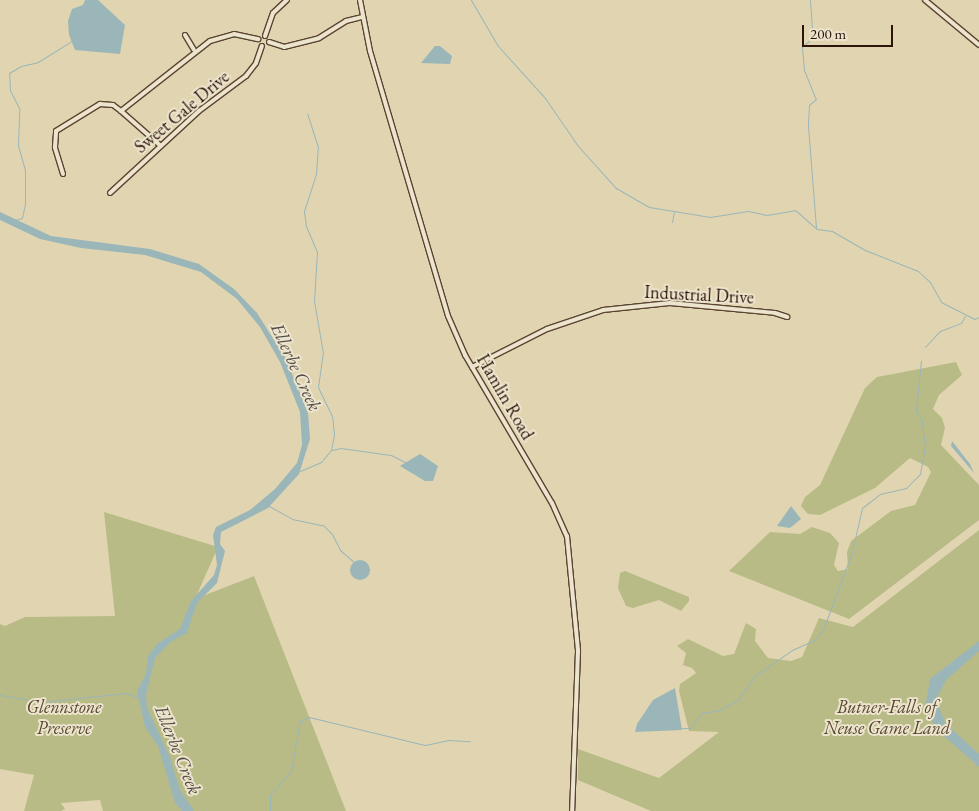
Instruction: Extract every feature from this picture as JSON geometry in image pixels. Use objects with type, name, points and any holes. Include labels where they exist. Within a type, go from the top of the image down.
[{"type":"street","points":[[121,111],[194,50],[224,35],[240,35],[258,39],[265,36],[273,13],[287,0]]},
{"type":"street","name":"Hamlin Road","points":[[360,0],[362,17],[441,296],[472,367],[552,503],[569,542],[578,650],[572,811]]},
{"type":"street","points":[[925,0],[979,45]]},
{"type":"street","points":[[930,5],[933,0]]},
{"type":"street","points":[[265,36],[269,42],[284,47],[319,38],[346,21],[362,17]]},
{"type":"street","points":[[185,35],[194,50]]},
{"type":"street","points":[[258,39],[262,46],[269,42]]},
{"type":"street","name":"Sweet Gale Drive","points":[[110,193],[199,111],[246,76],[256,63],[262,46]]},
{"type":"street","points":[[64,174],[55,147],[58,128],[100,104],[113,105],[161,146]]},
{"type":"street","name":"Industrial Drive","points":[[472,367],[547,329],[603,310],[670,303],[775,313],[787,317]]},
{"type":"green space","points":[[956,362],[962,375],[939,395],[933,409],[942,418],[945,428],[941,445],[979,485],[979,520],[849,619],[729,571],[770,532],[800,534],[812,527],[830,533],[839,543],[834,565],[838,571],[848,569],[847,552],[851,541],[891,511],[915,505],[931,472],[928,467],[910,458],[875,488],[820,515],[808,514],[801,506],[805,497],[820,485],[865,388],[877,377]]},
{"type":"green space","name":"Glennstone Preserve","points":[[104,512],[218,547],[195,599],[254,576],[346,811],[103,811],[100,800],[61,803],[65,809],[61,811],[24,811],[34,775],[0,769],[0,624],[5,626],[25,617],[115,616]]},
{"type":"green space","name":"Butner-Falls of Neuse Game Land","points":[[979,530],[979,811],[651,811],[578,780],[578,749],[659,778],[719,732],[689,731],[679,691],[680,684],[696,673],[692,668],[683,665],[686,653],[677,646],[688,639],[723,656],[734,654],[746,623],[756,629],[755,641],[768,658],[791,661],[802,657],[819,618],[853,627]]},
{"type":"green space","points":[[625,571],[689,597],[689,601],[681,611],[659,600],[633,608],[626,606],[618,588],[620,573]]},
{"type":"water","points":[[85,0],[98,0],[125,25],[120,54],[75,50],[69,35],[68,21],[72,9],[83,5]]},
{"type":"water","points":[[435,46],[440,46],[452,56],[450,64],[421,63]]},
{"type":"water","points":[[0,212],[51,236],[150,249],[199,264],[234,289],[257,313],[286,359],[308,413],[310,439],[299,474],[268,508],[221,532],[220,544],[225,551],[217,583],[197,603],[187,633],[172,641],[155,658],[146,695],[147,708],[170,757],[180,790],[194,811],[182,811],[175,803],[158,746],[145,727],[137,691],[146,674],[148,656],[157,644],[180,629],[191,601],[214,575],[217,565],[213,535],[216,527],[250,510],[275,489],[297,463],[302,445],[300,412],[280,362],[260,327],[237,299],[201,272],[145,255],[81,248],[40,239],[0,220]]},
{"type":"water","points":[[952,441],[970,464],[974,473],[951,446]]},
{"type":"water","points":[[420,454],[438,466],[433,481],[425,481],[400,466]]},
{"type":"water","points":[[791,506],[801,519],[790,528],[777,526]]},
{"type":"water","points":[[360,560],[367,563],[370,570],[367,577],[360,580],[353,577],[350,570],[353,563]]},
{"type":"water","points":[[979,641],[979,651],[946,680],[936,699],[945,723],[979,754],[979,767],[934,727],[926,702],[930,679]]},
{"type":"water","points":[[675,688],[682,730],[635,732],[637,724],[653,700]]},
{"type":"waterway","points":[[471,0],[498,46],[545,98],[578,146],[616,188],[649,207],[710,217],[748,211],[767,215],[795,210],[817,229],[832,231],[865,250],[918,271],[930,282],[941,302],[974,319],[979,317]]},
{"type":"waterway","points":[[810,0],[812,31],[810,40],[802,47],[804,70],[816,99],[809,105],[808,126],[816,228]]},
{"type":"waterway","points":[[15,220],[22,218],[25,204],[25,170],[18,146],[19,108],[10,90],[9,73],[21,66],[38,62],[71,41]]},
{"type":"waterway","name":"Ellerbe Creek","points":[[300,471],[321,462],[331,450],[334,434],[332,416],[318,387],[323,353],[314,301],[317,252],[306,226],[304,211],[316,174],[318,147],[307,114]]},
{"type":"waterway","points":[[672,222],[674,212]]},
{"type":"waterway","points":[[925,347],[940,331],[961,323],[965,316]]},
{"type":"waterway","points":[[682,728],[690,728],[702,713],[720,710],[738,700],[755,676],[792,650],[814,640],[823,630],[852,552],[862,508],[880,494],[906,488],[920,474],[925,447],[922,421],[916,411],[921,360]]},
{"type":"waterway","points":[[332,450],[341,448],[391,455],[405,462]]},
{"type":"waterway","points":[[269,506],[292,519],[324,526],[332,534],[340,550],[355,563]]},
{"type":"waterway","points":[[0,695],[42,702],[126,693],[139,698]]},
{"type":"waterway","points":[[270,811],[270,795],[291,771],[300,721],[309,717],[425,745],[448,740],[470,741]]}]
